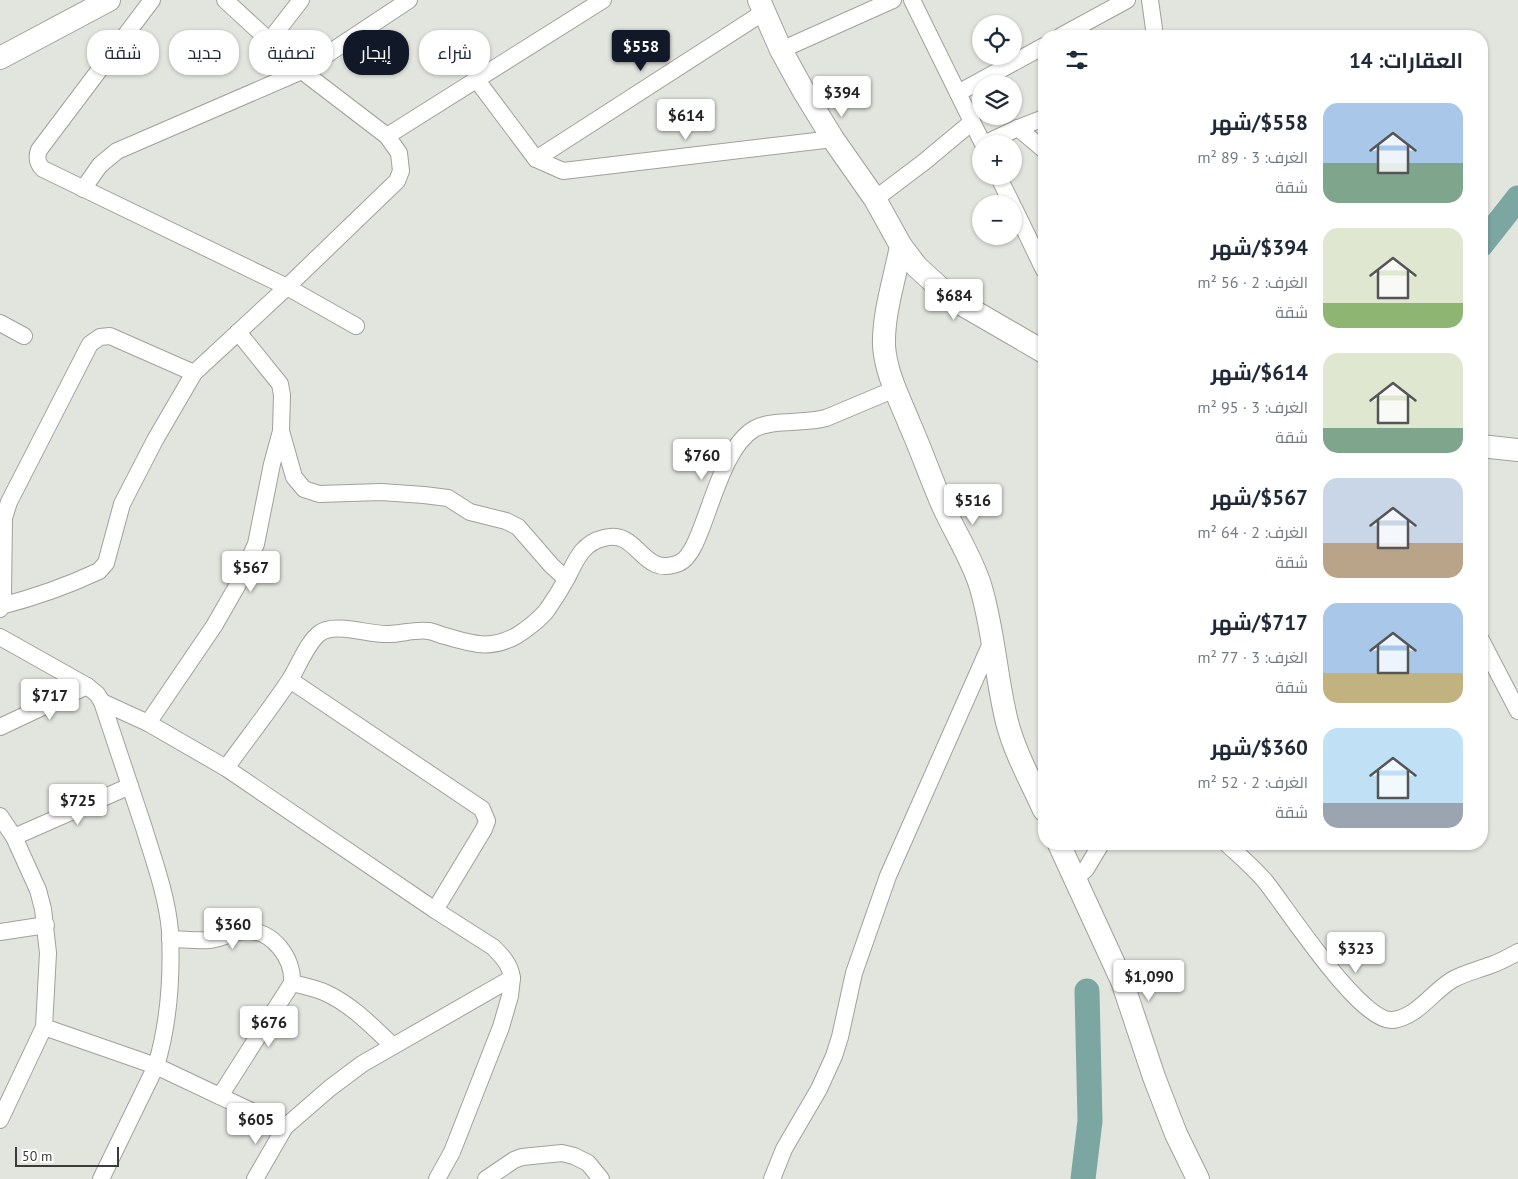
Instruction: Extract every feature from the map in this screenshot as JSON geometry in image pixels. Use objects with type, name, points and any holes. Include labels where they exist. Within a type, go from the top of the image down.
[{"type":"street","points":[[0,58],[109,0]]},
{"type":"street","points":[[152,0],[39,150],[37,161],[43,169],[287,287],[356,326]]},
{"type":"street","points":[[225,0],[259,30]]},
{"type":"street","points":[[278,30],[301,0]]},
{"type":"street","points":[[333,50],[409,0]]},
{"type":"street","points":[[387,136],[603,0]]},
{"type":"street","points":[[781,50],[893,0]]},
{"type":"street","points":[[875,199],[972,122],[912,0]]},
{"type":"street","points":[[1072,30],[1127,0]]},
{"type":"street","points":[[1150,0],[1154,30]]},
{"type":"street","points":[[536,159],[761,6],[781,50],[833,139],[875,199],[901,246],[917,266],[951,298],[1038,349]]},
{"type":"street","points":[[958,93],[1038,49]]},
{"type":"street","points":[[83,189],[100,165],[117,151],[293,75]]},
{"type":"street","points":[[194,373],[110,336],[100,336],[90,344],[9,502],[4,518],[2,539],[4,573],[1,607],[65,587],[104,567],[122,504],[155,440],[194,373],[397,181],[401,171],[399,153],[387,136],[307,75]]},
{"type":"street","points":[[476,79],[536,159],[563,171],[833,139]]},
{"type":"street","points":[[1003,135],[1038,120]]},
{"type":"street","points":[[1018,128],[1038,145]]},
{"type":"street","points":[[1022,225],[1038,258]]},
{"type":"street","points":[[901,246],[885,331],[884,347],[888,366],[895,389],[925,459],[942,505],[981,588],[1000,693],[1008,725],[1038,797]]},
{"type":"street","points":[[0,323],[24,336]]},
{"type":"street","points":[[148,723],[214,626],[248,562],[258,538],[268,482],[281,430],[282,395],[280,384],[238,332]]},
{"type":"street","points":[[226,768],[290,680],[318,634],[325,630],[342,628],[388,634],[425,631],[472,644],[486,646],[502,643],[518,635],[546,612],[566,579],[577,556],[594,541],[612,536],[628,540],[648,561],[658,565],[671,566],[685,560],[697,538],[727,461],[746,436],[753,430],[770,424],[816,421],[895,389]]},
{"type":"street","points":[[281,430],[294,476],[304,489],[311,493],[327,495],[381,492],[424,494],[448,498],[470,512],[506,521],[518,527],[551,565],[566,579]]},
{"type":"street","points":[[1488,447],[1518,450]]},
{"type":"street","points":[[0,637],[87,686],[97,694],[102,702],[130,786],[157,868],[165,900],[170,939],[168,1006],[156,1066],[101,1179]]},
{"type":"street","points":[[772,1179],[784,1149],[819,1089],[834,1056],[854,973],[888,876],[992,641]]},
{"type":"street","points":[[1488,653],[1518,710]]},
{"type":"street","points":[[290,680],[482,809],[487,821],[484,829],[435,910]]},
{"type":"street","points":[[0,727],[87,686]]},
{"type":"street","points":[[102,702],[148,723],[226,768],[435,910],[493,947],[509,966],[512,978],[510,996],[501,1027],[452,1152],[437,1179]]},
{"type":"street","points":[[14,837],[130,786]]},
{"type":"street","points":[[0,816],[14,837],[38,890],[46,924],[48,953],[44,1027],[6,1093],[0,1120]]},
{"type":"street","points":[[1062,850],[1122,981],[1154,1077],[1173,1126],[1198,1179]]},
{"type":"street","points":[[1076,879],[1086,869],[1097,850]]},
{"type":"street","points":[[1233,850],[1264,881],[1346,986],[1363,1005],[1382,1019],[1395,1020],[1405,1016],[1415,1011],[1451,980],[1492,965],[1518,952]]},
{"type":"street","points":[[0,932],[46,924]]},
{"type":"street","points":[[170,939],[207,940],[225,937],[239,931],[260,932],[274,942],[284,953],[292,969],[292,983],[220,1096]]},
{"type":"street","points":[[255,1179],[285,1126],[330,1088],[393,1046],[512,978]]},
{"type":"street","points":[[292,983],[326,993],[367,1021],[393,1046]]},
{"type":"street","points":[[44,1027],[156,1066],[285,1126]]},
{"type":"street","points":[[486,1179],[514,1160],[562,1153],[574,1156],[588,1163],[601,1179]]},
{"type":"waterway","points":[[1488,236],[1518,198]]},
{"type":"waterway","points":[[1083,1179],[1090,1121],[1087,991]]}]
